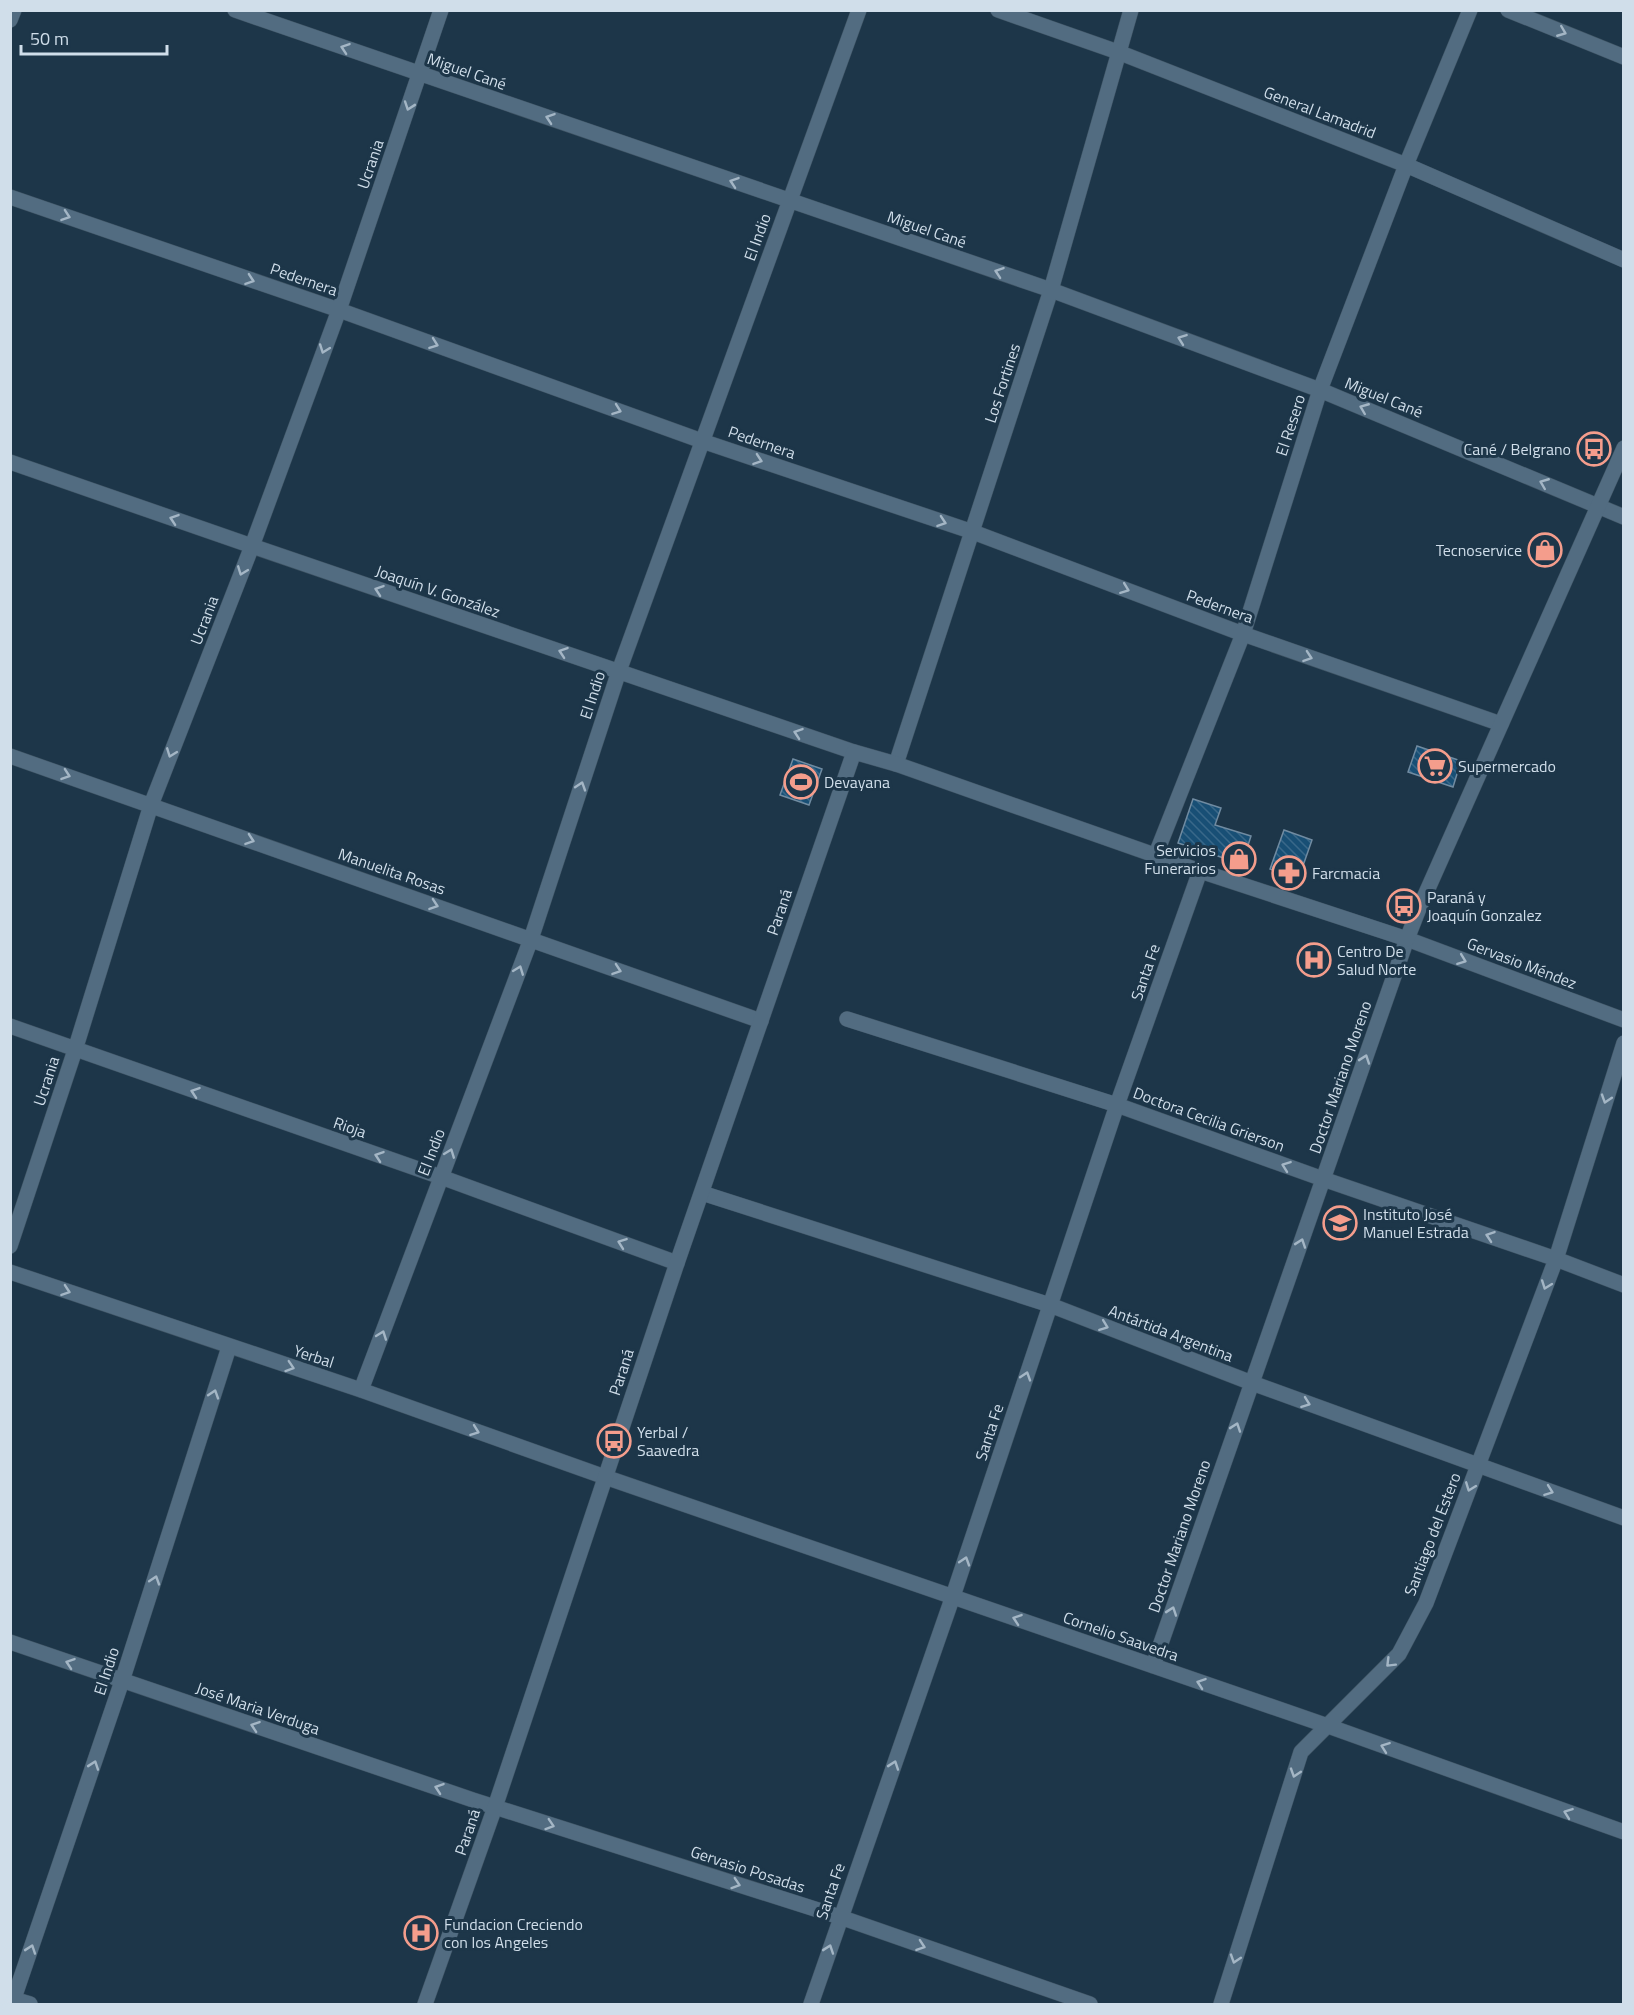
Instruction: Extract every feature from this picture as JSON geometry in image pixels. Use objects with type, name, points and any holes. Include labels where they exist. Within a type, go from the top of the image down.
[{"type":"street","points":[[10,20],[14,10]]},
{"type":"street","name":"Miguel Cané","points":[[235,10],[1051,290],[1320,390],[1623,517]]},
{"type":"street","name":"Ucrania","points":[[10,1246],[75,1050],[151,805],[252,546],[339,310],[441,10]]},
{"type":"street","name":"El Indio","points":[[361,1390],[531,939],[619,671],[859,10]]},
{"type":"street","name":"General Lamadrid","points":[[998,10],[1118,52],[1406,165],[1623,260]]},
{"type":"street","name":"Los Fortines","points":[[896,764],[1051,290],[1131,10]]},
{"type":"street","name":"El Resero","points":[[1156,854],[1243,634],[1320,390],[1406,165],[1470,10]]},
{"type":"street","points":[[1508,10],[1623,57]]},
{"type":"street","name":"Pedernera","points":[[10,197],[339,310],[702,441],[973,532],[1243,634],[1501,724]]},
{"type":"street","name":"Doctor Mariano Moreno","points":[[1153,1666],[1407,939],[1623,448]]},
{"type":"street","name":"Joaquín V. González","points":[[10,462],[1156,854]]},
{"type":"street","name":"Paraná","points":[[425,2004],[495,1807],[677,1263],[854,752]]},
{"type":"street","name":"Manuelita Rosas","points":[[10,756],[761,1020]]},
{"type":"street","name":"Gervasio Méndez","points":[[1156,854],[1200,871],[1407,939],[1623,1020]]},
{"type":"street","name":"Santa Fe","points":[[811,2004],[953,1596],[1117,1105],[1200,871]]},
{"type":"street","name":"Doctora Cecilia Grierson","points":[[847,1019],[1117,1105],[1556,1259],[1623,1285]]},
{"type":"street","name":"Rioja","points":[[10,1026],[441,1177],[677,1263]]},
{"type":"street","name":"Santiago del Estero","points":[[1221,2004],[1301,1752],[1399,1654],[1426,1603],[1556,1259],[1623,1043]]},
{"type":"street","name":"Antártida Argentina","points":[[702,1193],[1050,1305],[1251,1383],[1623,1518]]},
{"type":"street","name":"Yerbal","points":[[10,1272],[361,1390],[605,1477]]},
{"type":"street","name":"El Indio","points":[[12,2001],[122,1681],[229,1347]]},
{"type":"street","name":"Cornelio Saavedra","points":[[605,1477],[1328,1726],[1623,1832]]},
{"type":"street","name":"José Maria Verduga","points":[[10,1642],[495,1807]]},
{"type":"street","name":"Gervasio Posadas","points":[[495,1807],[840,1917],[1090,2004]]},
{"type":"street","points":[[12,2001],[30,2004]]},
{"type":"building","name":"Supermercado","points":[[1417,746],[1461,761],[1453,787],[1408,772]]},
{"type":"building","name":"Devayana","points":[[793,759],[822,769],[809,805],[780,795]]},
{"type":"building","points":[[1193,799],[1221,808],[1215,825],[1251,836],[1242,864],[1178,843]]},
{"type":"building","points":[[1284,830],[1312,840],[1298,880],[1270,869]]},
{"type":"place","name":"Cané / Belgrano","points":[[1594,449]]},
{"type":"place","name":"Tecnoservice","points":[[1545,550]]},
{"type":"place","name":"Supermercado","points":[[1435,766]]},
{"type":"place","name":"Devayana","points":[[801,782]]},
{"type":"place","name":"Servicios Funerarios","points":[[1239,859]]},
{"type":"place","name":"Farcmacia","points":[[1289,873]]},
{"type":"place","name":"Paraná y Joaquín Gonzalez","points":[[1404,906]]},
{"type":"place","name":"Centro De Salud Norte","points":[[1314,960]]},
{"type":"place","name":"Instituto José Manuel Estrada","points":[[1340,1223]]},
{"type":"place","name":"Yerbal / Saavedra","points":[[614,1441]]},
{"type":"place","name":"Fundacion Creciendo con los Angeles","points":[[421,1933]]}]
